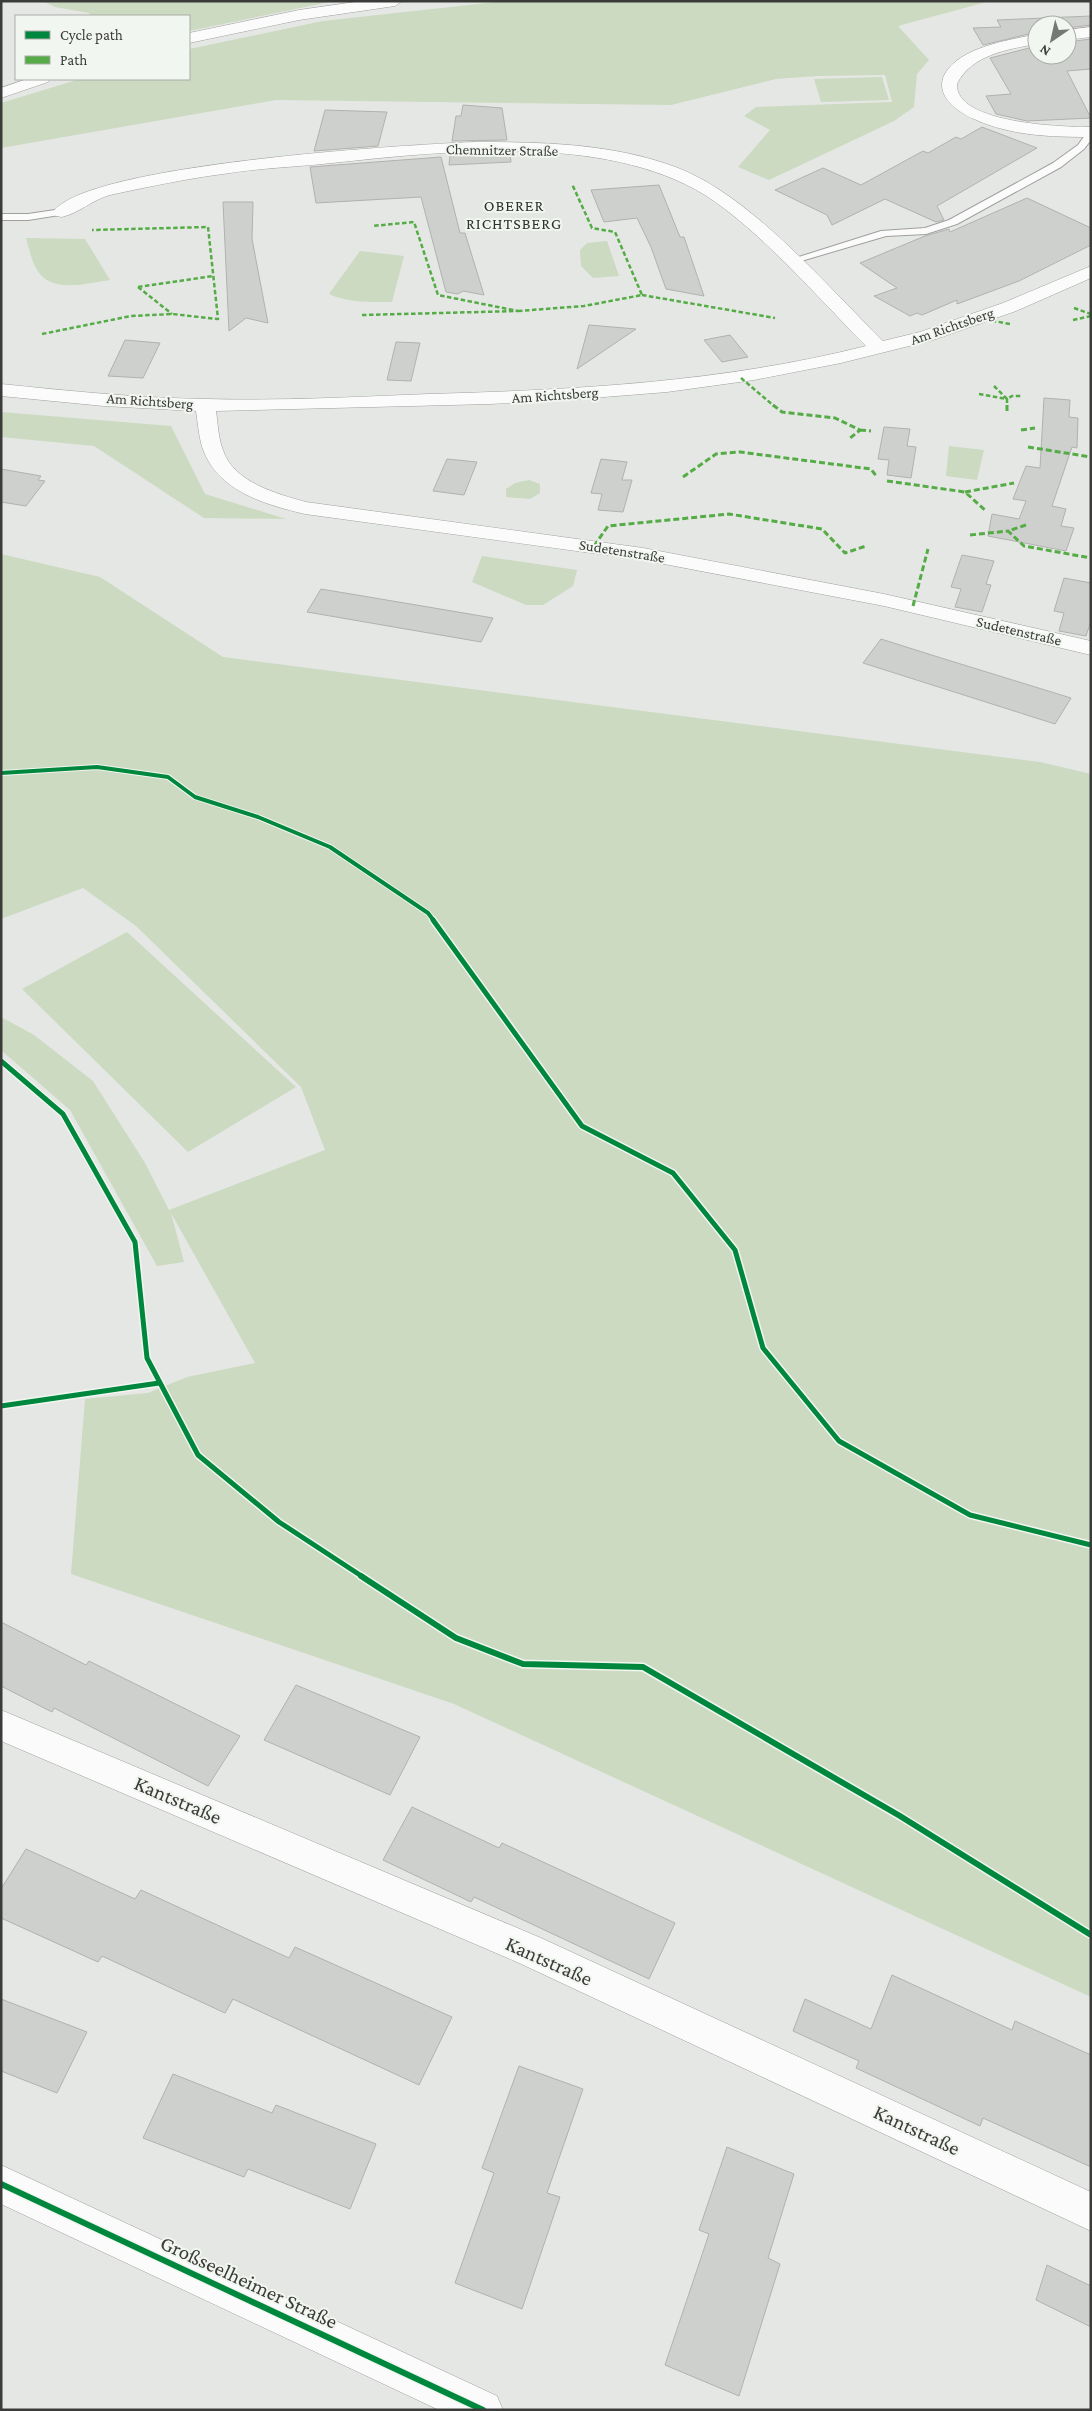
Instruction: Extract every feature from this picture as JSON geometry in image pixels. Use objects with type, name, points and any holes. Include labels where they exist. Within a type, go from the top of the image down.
[{"type":"street","points":[[190,38],[307,14],[395,1]]},
{"type":"street","points":[[1077,33],[1091,32]]},
{"type":"street","points":[[1027,41],[1001,47],[962,64],[950,82],[948,90],[951,95],[964,107],[1015,127],[1038,131],[1091,133]]},
{"type":"street","points":[[1,93],[39,80]]},
{"type":"street","name":"Chemnitzer Straße","points":[[62,212],[85,198],[102,192],[207,170],[392,150],[506,147],[576,151],[640,162],[682,177],[710,192],[791,261],[880,349]]},
{"type":"street","name":"Am Richtsberg","points":[[1,390],[205,405],[521,398],[742,378],[880,349],[1004,308],[1051,290],[1091,271]]},
{"type":"street","name":"Sudetenstraße","points":[[205,405],[214,452],[230,474],[261,494],[305,508],[594,546],[652,556],[884,600],[1091,648]]},
{"type":"street","name":"Kantstraße","points":[[1,1725],[529,1950],[1091,2212]]},
{"type":"street","name":"Großseelheimer Straße","points":[[1,2184],[483,2410]]},
{"type":"lane","points":[[791,261],[885,232],[926,231],[953,222],[1057,165],[1081,147],[1091,133]]},
{"type":"lane","points":[[1,216],[28,217],[62,212]]},
{"type":"green space","points":[[43,1],[334,1],[190,31],[190,15],[90,15],[89,13],[55,7]]},
{"type":"green space","points":[[505,1],[990,1],[898,26],[929,60],[917,74],[914,107],[894,121],[769,180],[738,167],[770,130],[744,116],[756,107],[892,102],[885,75],[776,79],[671,105],[276,100],[1,148],[1,103],[77,80],[190,80],[190,49],[323,21]]},
{"type":"green space","points":[[882,77],[889,100],[821,102],[814,79]]},
{"type":"green space","points":[[26,238],[85,239],[110,280],[80,285],[50,282],[36,268]]},
{"type":"green space","points":[[607,241],[619,276],[593,278],[581,266],[580,250],[587,243]]},
{"type":"green space","points":[[360,251],[404,256],[392,302],[352,300],[329,294]]},
{"type":"green space","points":[[1,412],[171,426],[205,494],[286,519],[204,518],[94,446],[1,437]]},
{"type":"green space","points":[[949,446],[984,450],[977,480],[946,476]]},
{"type":"green space","points":[[529,480],[540,484],[540,493],[530,499],[506,497],[506,489],[515,483]]},
{"type":"green space","points":[[1,554],[100,577],[223,657],[1040,762],[1091,774],[1091,1997],[454,1704],[71,1574],[85,1399],[148,1393],[187,1377],[255,1363],[171,1213],[184,1262],[157,1266],[70,1110],[1,1050],[1,1017],[34,1035],[93,1081],[145,1163],[169,1210],[325,1150],[301,1087],[136,926],[83,888],[1,919]]},
{"type":"green space","points":[[482,556],[577,570],[573,586],[543,605],[526,605],[472,582]]},
{"type":"green space","points":[[127,932],[296,1087],[188,1152],[22,989]]},
{"type":"building","points":[[1091,16],[1091,25],[1077,27],[1077,17]]},
{"type":"building","points":[[1027,19],[1027,34],[983,45],[973,28],[1001,27],[997,20]]},
{"type":"building","points":[[1091,39],[1091,69],[1067,71],[1091,118],[1027,121],[996,114],[986,96],[1011,94],[990,58],[1027,49],[1027,65],[1077,65],[1077,41]]},
{"type":"building","points":[[463,105],[502,108],[507,140],[452,141],[456,116],[461,116]]},
{"type":"building","points":[[325,110],[387,112],[378,146],[314,151]]},
{"type":"building","points":[[982,127],[1037,148],[937,206],[944,220],[936,222],[885,199],[832,225],[827,215],[775,190],[823,168],[861,185],[923,151],[928,153],[956,137],[961,139]]},
{"type":"building","points":[[510,153],[511,162],[449,165],[450,155]]},
{"type":"building","points":[[441,157],[460,233],[465,233],[484,295],[463,291],[458,294],[446,292],[421,197],[316,203],[310,167]]},
{"type":"building","points":[[659,185],[680,237],[684,237],[704,296],[666,289],[651,247],[637,218],[604,222],[591,190]]},
{"type":"building","points":[[1027,198],[1091,228],[1091,245],[1019,281],[957,304],[957,300],[922,315],[917,313],[910,316],[874,296],[897,288],[860,263],[925,236],[949,229],[950,232]]},
{"type":"building","points":[[223,202],[253,202],[252,239],[268,323],[246,318],[229,331]]},
{"type":"building","points":[[589,325],[636,329],[577,369]]},
{"type":"building","points":[[730,335],[748,357],[722,362],[704,340]]},
{"type":"building","points":[[125,340],[160,343],[143,378],[108,376]]},
{"type":"building","points":[[396,342],[420,343],[411,381],[387,380]]},
{"type":"building","points":[[1044,398],[1070,400],[1069,417],[1078,418],[1077,448],[1072,447],[1052,506],[1066,509],[1061,526],[1074,528],[1066,551],[988,536],[992,514],[1019,519],[1026,501],[1013,499],[1026,466],[1040,468]]},
{"type":"building","points":[[884,427],[910,429],[907,446],[916,447],[911,478],[887,475],[889,460],[878,459]]},
{"type":"building","points":[[447,459],[477,462],[464,495],[433,491]]},
{"type":"building","points":[[601,459],[627,462],[622,480],[632,480],[623,512],[598,510],[602,494],[591,493]]},
{"type":"building","points":[[1,469],[41,476],[38,480],[45,481],[26,506],[1,502]]},
{"type":"building","points":[[962,555],[994,561],[986,584],[991,585],[982,612],[955,607],[961,589],[951,587]]},
{"type":"building","points":[[1064,578],[1091,583],[1091,621],[1086,636],[1059,631],[1064,613],[1054,611]]},
{"type":"building","points":[[321,589],[493,618],[481,642],[307,612]]},
{"type":"building","points":[[881,639],[1071,698],[1055,724],[863,663]]},
{"type":"building","points":[[1,1622],[86,1665],[89,1661],[240,1736],[208,1786],[54,1708],[52,1712],[1,1686]]},
{"type":"building","points":[[296,1685],[420,1737],[390,1795],[264,1740]]},
{"type":"building","points":[[412,1807],[499,1848],[502,1843],[675,1923],[649,1979],[474,1897],[471,1902],[383,1860]]},
{"type":"building","points":[[26,1849],[135,1899],[141,1890],[289,1958],[295,1947],[452,2017],[419,2085],[233,1999],[225,2013],[102,1956],[98,1962],[1,1918],[1,1889]]},
{"type":"building","points":[[892,1975],[1012,2030],[1015,2021],[1091,2055],[1091,2167],[983,2118],[980,2126],[856,2068],[859,2061],[793,2031],[805,1999],[871,2029]]},
{"type":"building","points":[[1,1999],[87,2032],[57,2093],[1,2071]]},
{"type":"building","points":[[519,2066],[583,2089],[547,2193],[560,2197],[522,2309],[455,2283],[494,2173],[482,2168]]},
{"type":"building","points":[[173,2074],[272,2113],[276,2105],[376,2144],[350,2209],[248,2169],[244,2177],[143,2138]]},
{"type":"building","points":[[727,2147],[794,2174],[768,2258],[780,2264],[739,2396],[665,2365],[709,2234],[699,2230]]},
{"type":"building","points":[[1047,2265],[1091,2286],[1091,2327],[1036,2300]]},
{"type":"marked path","points":[[518,311],[584,306],[642,295],[615,232],[592,228],[572,184]]},
{"type":"marked path","points":[[362,315],[518,311],[438,295],[414,222],[372,226]]},
{"type":"marked path","points":[[42,334],[131,316],[172,314],[218,319],[208,227],[120,231],[92,230]]},
{"type":"marked path","points":[[138,287],[213,276]]},
{"type":"marked path","points":[[138,287],[172,314]]},
{"type":"marked path","points":[[642,295],[775,318]]},
{"type":"marked path","points":[[1074,308],[1091,314]]},
{"type":"marked path","points":[[1073,320],[1091,316]]},
{"type":"marked path","points":[[978,318],[1010,324]]},
{"type":"marked path","points":[[741,378],[782,412],[835,418],[860,430],[849,439]]},
{"type":"marked path","points":[[994,386],[1007,399],[1012,396],[1022,396]]},
{"type":"marked path","points":[[979,394],[1007,399],[1007,413]]},
{"type":"marked path","points":[[1021,430],[1035,428]]},
{"type":"marked path","points":[[860,430],[871,431]]},
{"type":"marked path","points":[[1028,447],[1091,457]]},
{"type":"marked path","points":[[683,477],[716,454],[740,452],[871,469],[877,477]]},
{"type":"marked path","points":[[887,481],[965,492],[985,510]]},
{"type":"marked path","points":[[965,492],[1014,483]]},
{"type":"marked path","points":[[594,546],[608,526],[729,514],[822,529],[845,553],[866,546]]},
{"type":"marked path","points":[[1026,525],[1008,531],[1024,546],[1091,558]]},
{"type":"marked path","points":[[970,535],[1008,531]]},
{"type":"marked path","points":[[913,606],[928,549]]},
{"type":"cycle path","points":[[1,773],[97,767],[168,777],[195,797],[258,817],[330,847],[428,913],[582,1126],[673,1173],[735,1250],[763,1348],[839,1441],[970,1515],[1091,1545]]},
{"type":"cycle path","points":[[1,1061],[63,1114],[135,1242],[147,1358],[198,1455],[279,1522],[456,1638],[523,1664],[643,1667],[900,1816],[1091,1935]]},
{"type":"cycle path","points":[[1,1406],[159,1383]]},
{"type":"cycle path","points":[[1,2184],[483,2410]]},
{"type":"district","name":"OBERER RICHTSBERG","points":[[514,214]]}]
